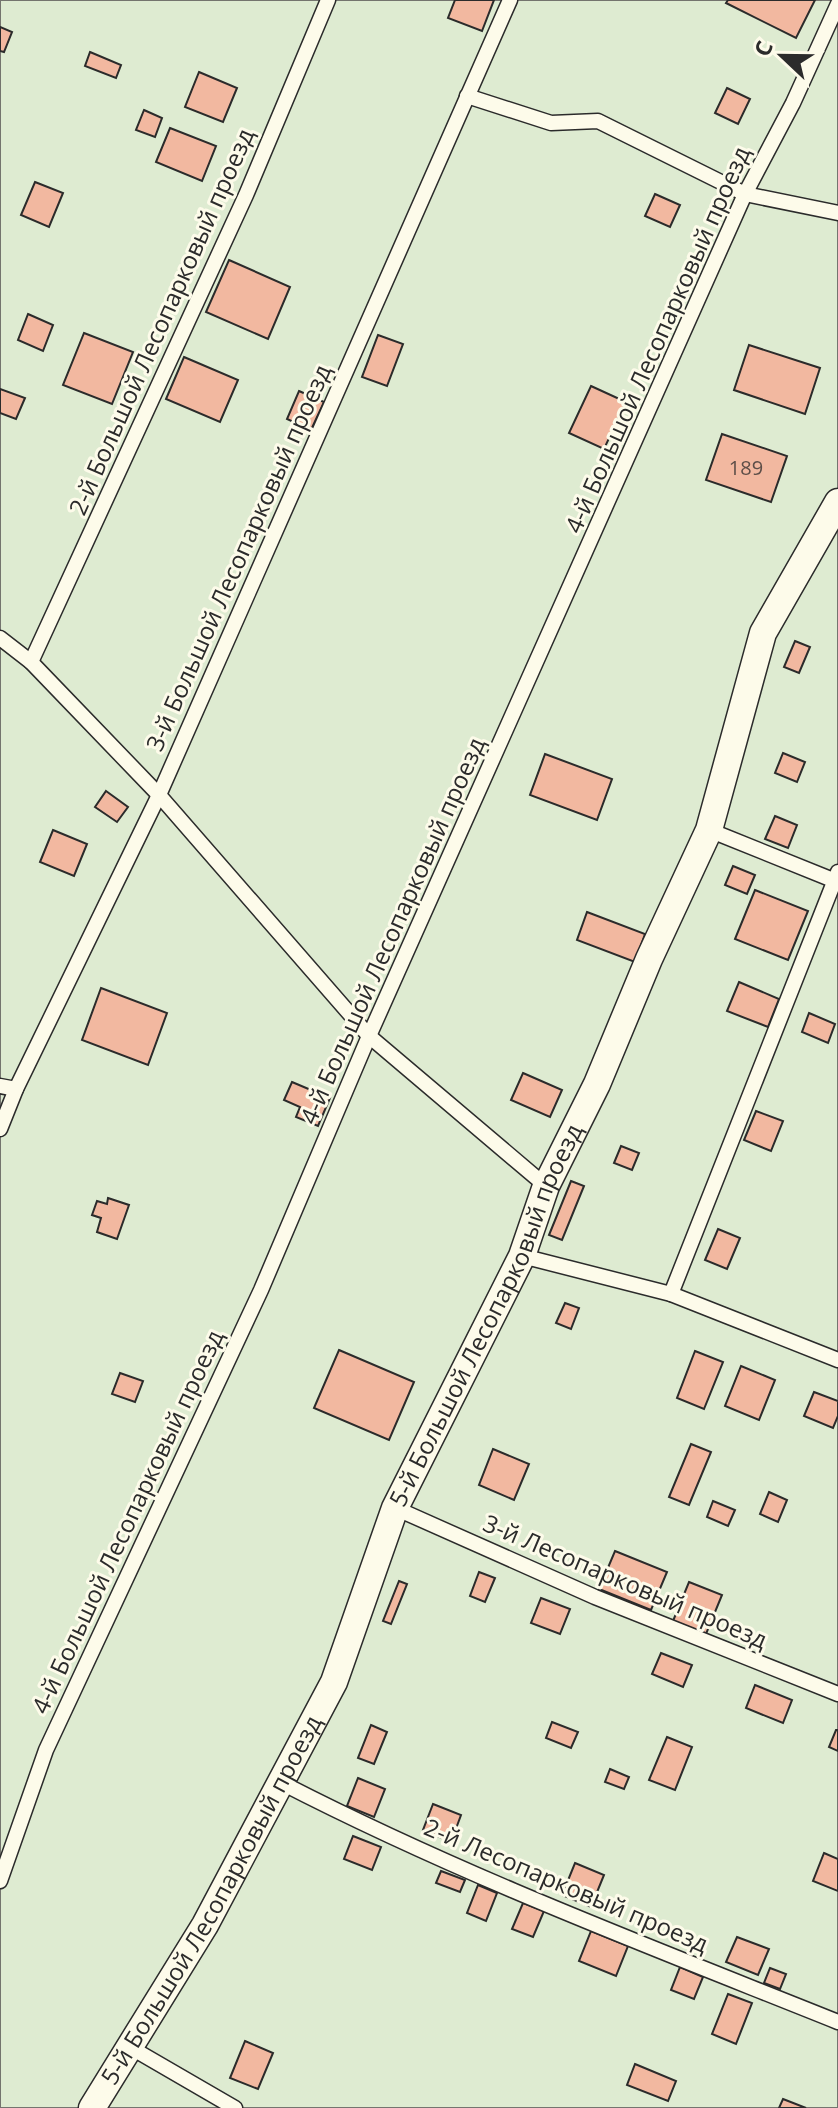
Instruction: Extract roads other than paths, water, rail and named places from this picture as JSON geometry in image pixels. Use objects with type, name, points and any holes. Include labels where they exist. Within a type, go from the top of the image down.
[{"type":"street","name":"5-й Большой Лесопарковый проезд","points":[[92,2108],[205,1925],[334,1682],[395,1508],[522,1256],[546,1186],[597,1084],[649,959],[709,830],[763,633],[838,502]]},
{"type":"lane","name":"2-й Большой Лесопарковый проезд","points":[[31,662],[246,195],[328,0]]},
{"type":"lane","name":"3-й Большой Лесопарковый проезд","points":[[0,1129],[16,1089],[159,795],[510,0]]},
{"type":"lane","name":"4-й Большой Лесопарковый проезд","points":[[0,1881],[46,1750],[261,1290],[369,1036],[745,194],[793,103],[838,4]]},
{"type":"lane","points":[[467,96],[551,123],[598,121],[745,194],[838,213]]},
{"type":"lane","points":[[0,638],[31,662],[159,795],[369,1036],[546,1186]]},
{"type":"lane","points":[[671,1294],[837,878],[709,830]]},
{"type":"lane","points":[[0,1086],[16,1089]]},
{"type":"lane","points":[[522,1256],[671,1294],[838,1360]]},
{"type":"lane","name":"3-й Лесопарковый проезд","points":[[395,1508],[595,1597],[838,1694]]},
{"type":"lane","name":"2-й Лесопарковый проезд","points":[[280,1782],[365,1825],[626,1937],[838,2022]]},
{"type":"lane","points":[[128,2046],[235,2108]]}]
